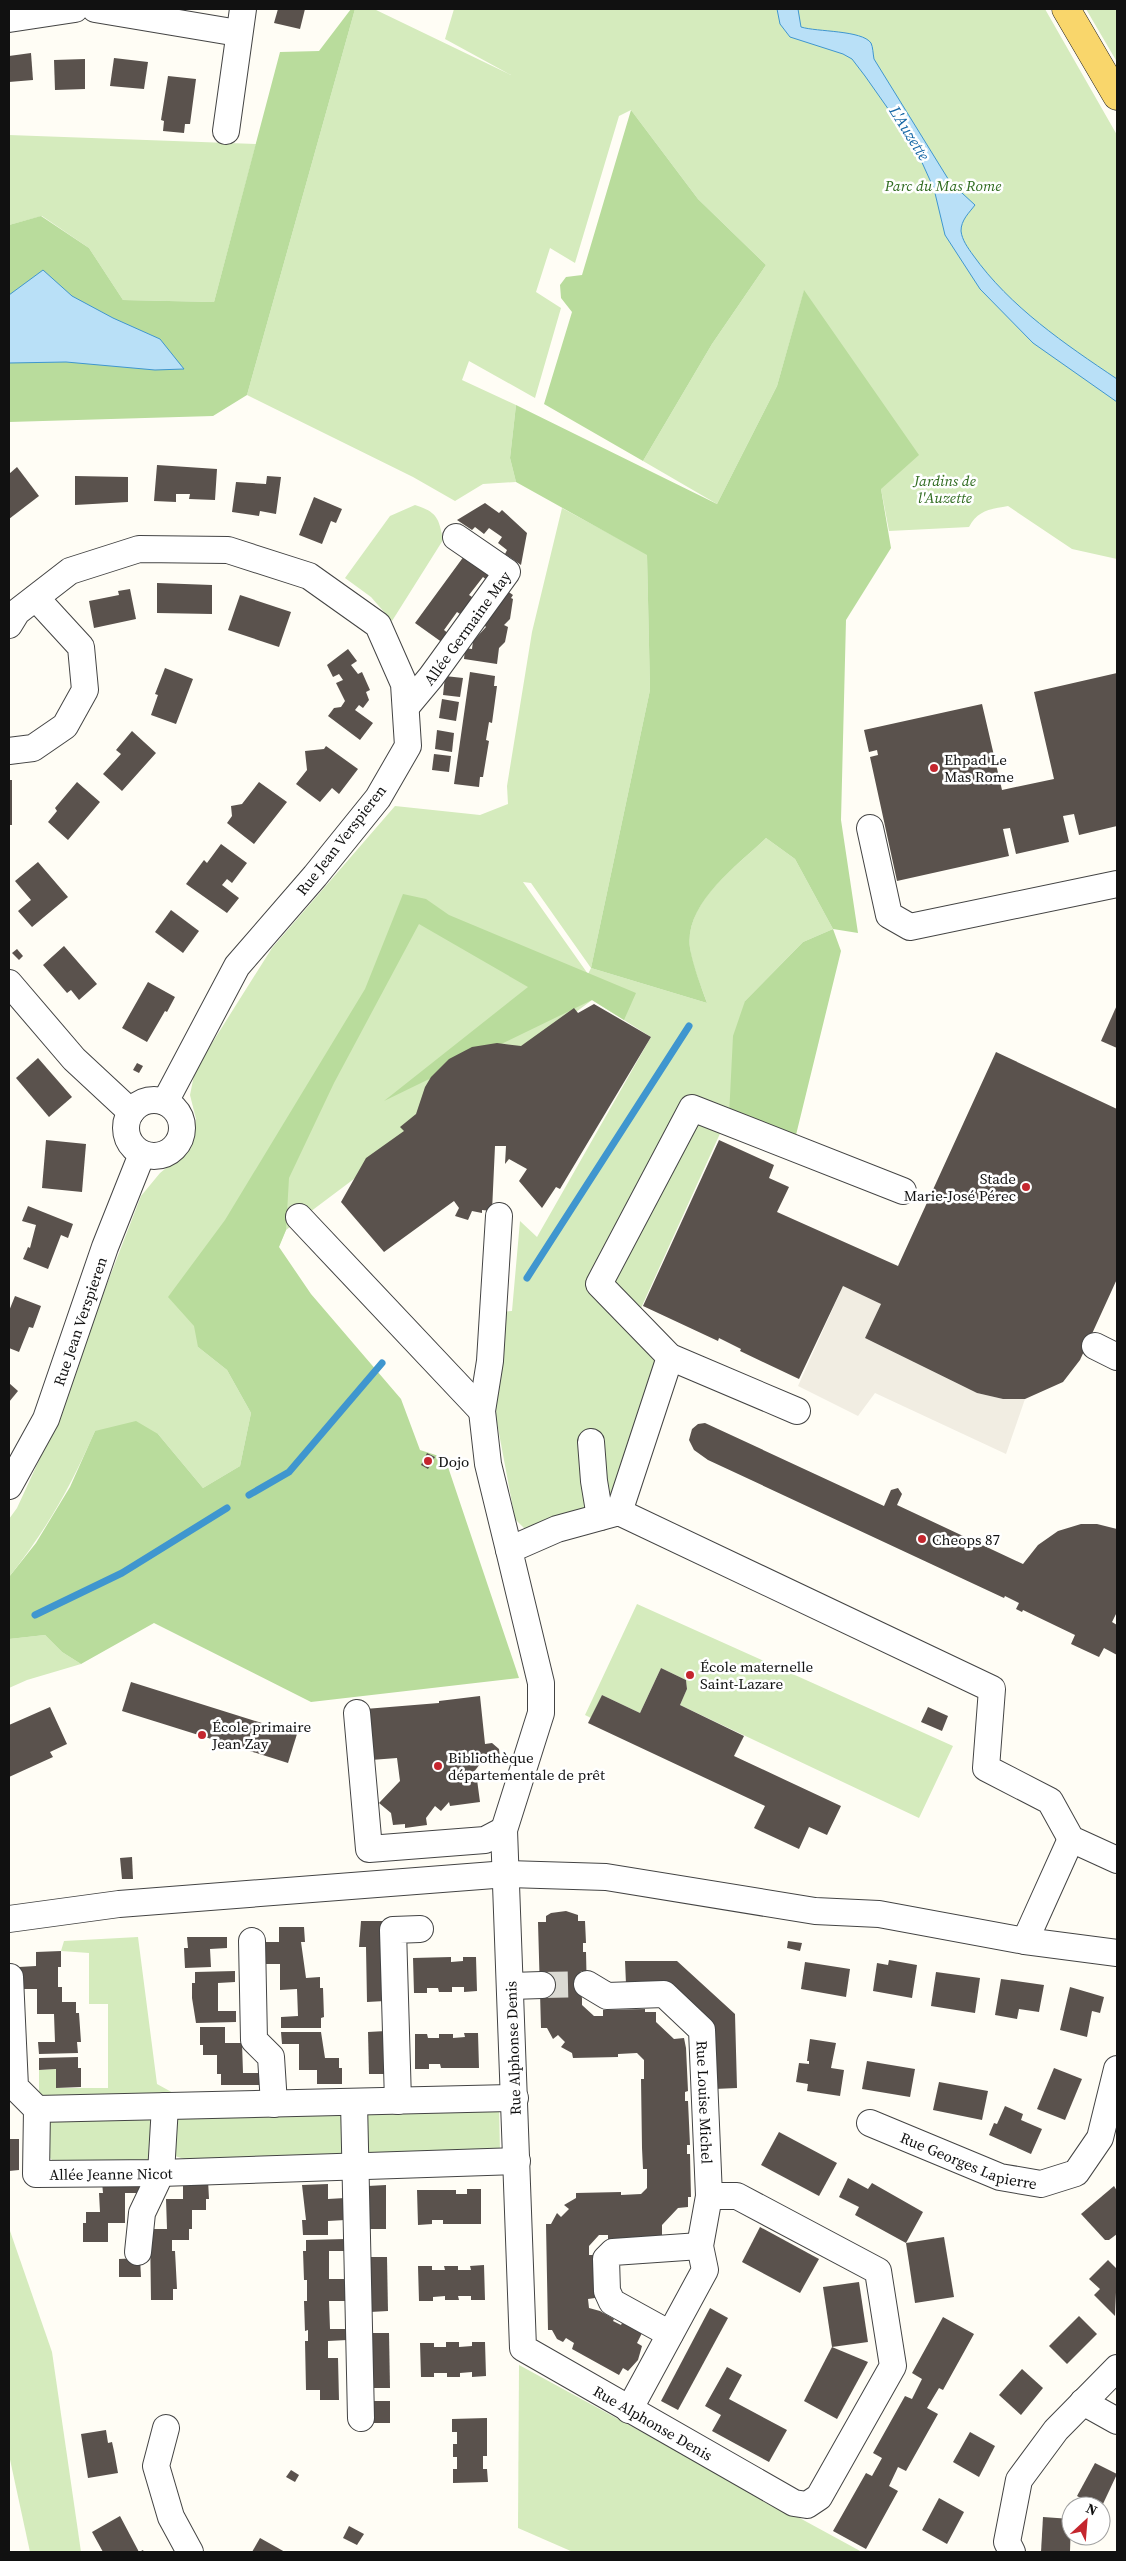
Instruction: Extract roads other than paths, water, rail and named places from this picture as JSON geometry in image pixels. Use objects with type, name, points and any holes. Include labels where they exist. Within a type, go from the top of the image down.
[{"type":"main road","points":[[1066,9],[1117,96]]},
{"type":"street","points":[[9,19],[75,9]]},
{"type":"street","points":[[95,9],[240,21],[226,131]]},
{"type":"street","name":"Allée Germaine May","points":[[406,707],[431,677],[507,572],[456,537]]},
{"type":"street","name":"Rue Jean Verspieren","points":[[9,625],[17,612],[70,571],[139,550],[228,550],[309,576],[378,625],[404,684],[408,746],[378,798],[315,876],[237,966],[165,1102]]},
{"type":"street","points":[[9,751],[33,748],[65,726],[85,690],[81,647],[36,598]]},
{"type":"street","points":[[870,828],[889,914],[910,928],[1117,884]]},
{"type":"street","points":[[9,983],[74,1059],[130,1112]]},
{"type":"street","points":[[146,1101],[165,1102],[179,1114],[182,1122],[180,1140],[175,1147],[160,1156],[142,1154],[129,1140],[127,1121],[130,1112],[146,1101]]},
{"type":"street","points":[[797,1411],[670,1358],[599,1284],[692,1108],[904,1191]]},
{"type":"street","name":"Rue Jean Verspieren","points":[[9,1486],[46,1419],[105,1246],[142,1154]]},
{"type":"street","points":[[357,1713],[368,1849],[485,1840],[504,1830],[541,1713],[540,1683],[488,1464],[482,1411],[490,1361],[499,1216]]},
{"type":"street","points":[[299,1217],[482,1411]]},
{"type":"street","points":[[610,1515],[670,1358]]},
{"type":"street","points":[[591,1442],[594,1482],[610,1515],[992,1689],[986,1768],[1050,1801],[1071,1839],[1117,1860]]},
{"type":"street","points":[[509,1550],[557,1530],[610,1515]]},
{"type":"street","name":"Rue Alphonse Denis","points":[[504,1830],[523,2348],[794,2503],[807,2505],[819,2497],[893,2366],[878,2271],[737,2196],[708,2196]]},
{"type":"street","points":[[1025,1941],[1071,1839]]},
{"type":"street","points":[[9,1919],[118,1904],[507,1874],[606,1877],[815,1911],[879,1914],[1025,1941],[1117,1953]]},
{"type":"street","points":[[398,2101],[392,1930],[420,1930]]},
{"type":"street","points":[[252,1941],[254,2040],[271,2056],[274,2104]]},
{"type":"street","points":[[10,1977],[15,2087],[38,2109],[515,2098]]},
{"type":"street","name":"Rue Louise Michel","points":[[587,1984],[607,1996],[664,1994],[702,2030],[708,2196],[700,2246],[705,2270],[630,2410]]},
{"type":"street","points":[[511,1986],[542,1985]]},
{"type":"street","name":"Rue Georges Lapierre","points":[[870,2123],[1000,2177],[1041,2184],[1076,2173],[1100,2138],[1117,2069]]},
{"type":"street","points":[[354,2102],[357,2168],[361,2418]]},
{"type":"street","points":[[138,2252],[142,2213],[161,2173],[165,2106]]},
{"type":"street","name":"Allée Jeanne Nicot","points":[[38,2109],[36,2174],[357,2168],[517,2160]]},
{"type":"street","points":[[670,2334],[612,2302],[606,2291],[606,2259],[613,2252],[700,2246]]},
{"type":"street","points":[[1004,2549],[1019,2480],[1056,2430],[1117,2368]]},
{"type":"street","points":[[1083,2402],[1117,2421]]},
{"type":"street","points":[[166,2428],[156,2466],[171,2517],[190,2552]]},
{"type":"water","name":"L'Auzette","points":[[777,9],[798,9],[801,27],[859,36],[871,43],[874,59],[950,182],[975,205],[961,227],[963,238],[969,250],[988,274],[1021,308],[1058,338],[1117,379],[1117,402],[1033,343],[980,289],[945,235],[934,189],[915,147],[865,76],[852,59],[843,54],[790,37],[780,24]]},
{"type":"water","points":[[43,270],[72,296],[113,318],[160,339],[184,369],[155,370],[66,362],[9,363],[9,295]]},
{"type":"waterway","points":[[527,1278],[689,1026]]},
{"type":"waterway","points":[[249,1495],[289,1472],[382,1363]]},
{"type":"waterway","points":[[35,1615],[122,1573],[227,1508]]},
{"type":"tunnel","points":[[542,1985],[587,1984]]},
{"type":"place","name":"Ehpad Le Mas Rome","points":[[934,768]]},
{"type":"place","name":"Stade Marie-José Pérec","points":[[1026,1187]]},
{"type":"place","name":"Dojo","points":[[428,1461]]},
{"type":"place","name":"Cheops 87","points":[[922,1539]]},
{"type":"place","name":"École maternelle Saint-Lazare","points":[[690,1675]]},
{"type":"place","name":"École primaire Jean Zay","points":[[202,1735]]},
{"type":"place","name":"Bibliothèque départementale de prêt","points":[[438,1766]]},
{"type":"park label","name":"Parc du Mas Rome","points":[[943,185]]},
{"type":"park label","name":"Jardins de l'Auzette","points":[[945,488]]}]
